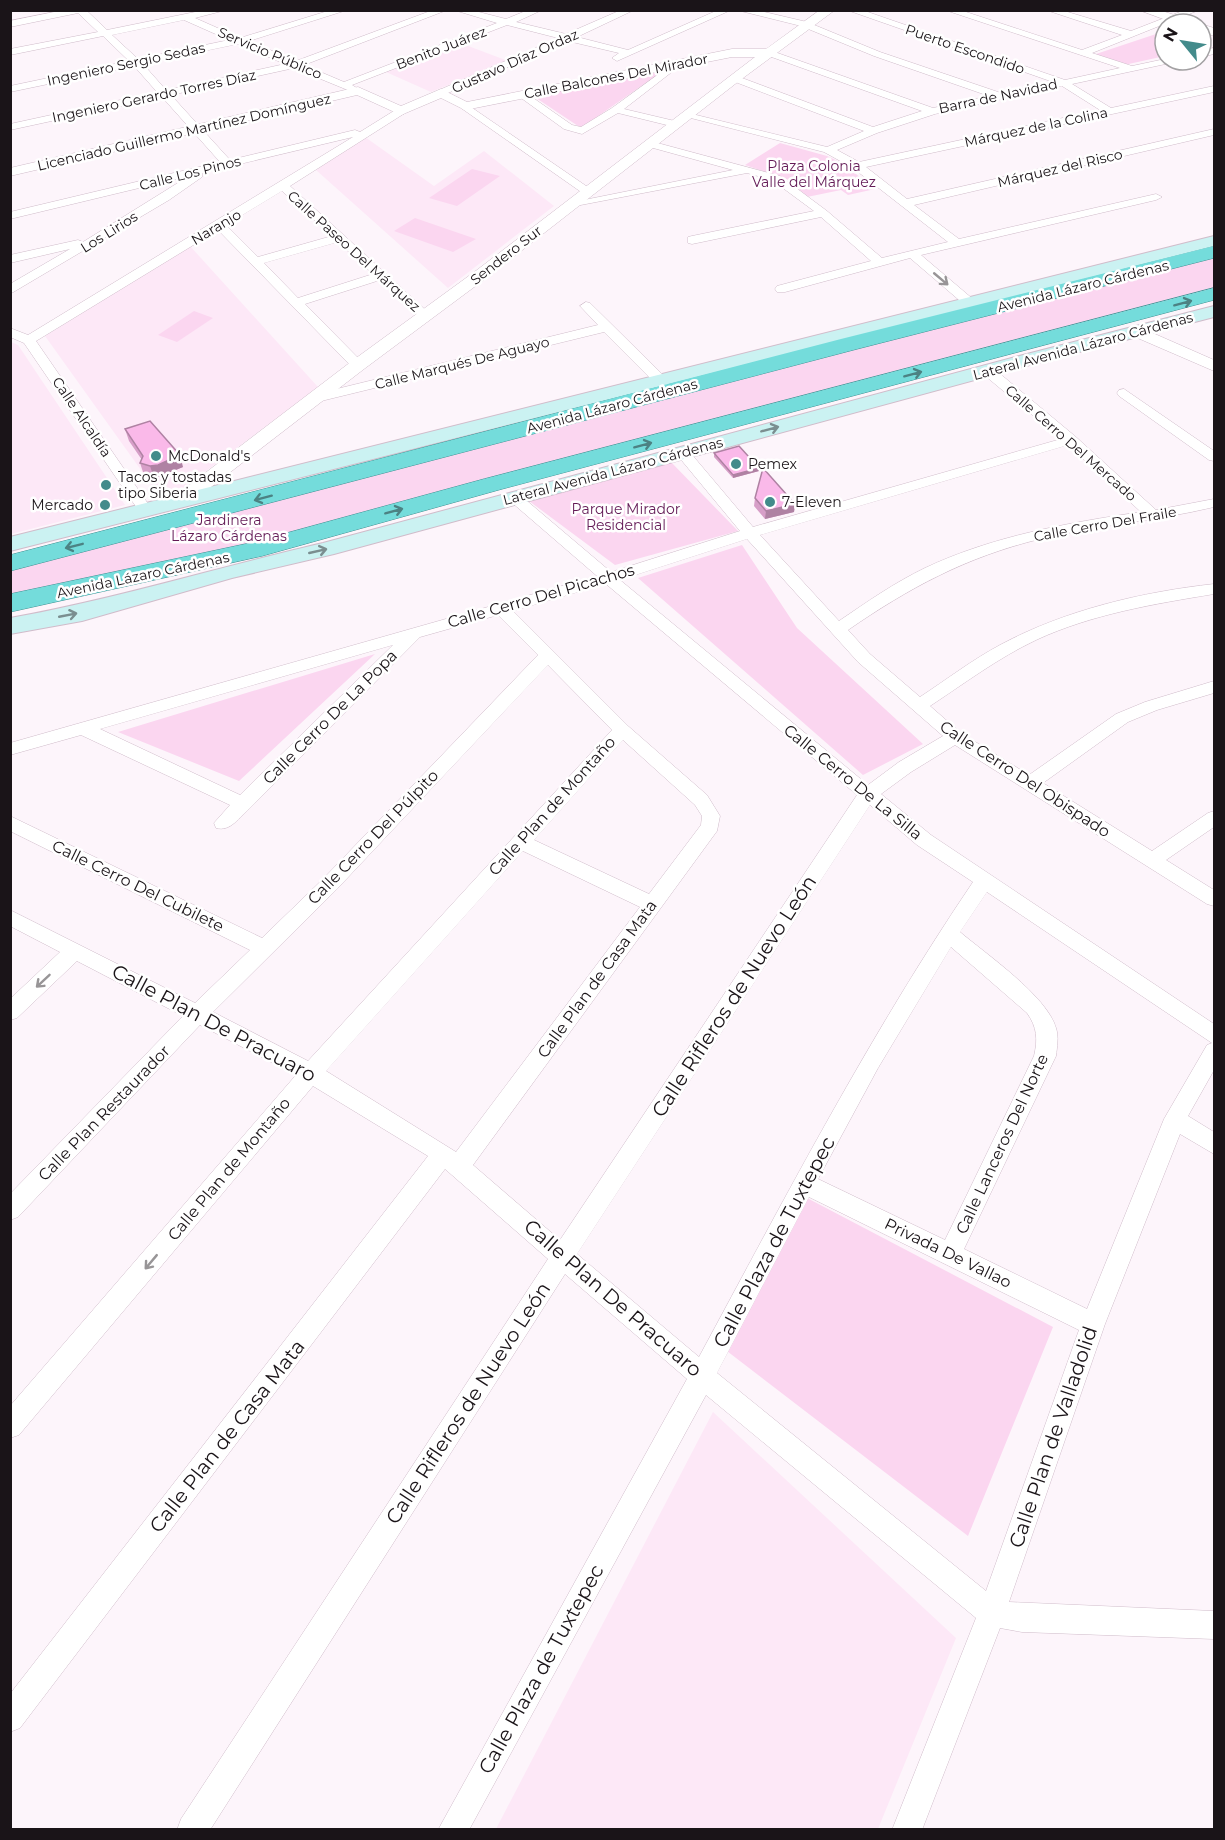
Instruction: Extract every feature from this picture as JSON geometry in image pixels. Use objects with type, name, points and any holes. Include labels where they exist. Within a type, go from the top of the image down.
[{"type":"highway","name":"Avenida Lázaro Cárdenas","points":[[10,563],[398,463],[672,385],[948,320],[1215,252]]},
{"type":"highway","points":[[948,320],[965,315],[1014,292]]},
{"type":"highway","name":"Avenida Lázaro Cárdenas","points":[[10,603],[197,563],[1215,294]]},
{"type":"highway","points":[[1106,323],[1147,329]]},
{"type":"highway","points":[[672,385],[769,353],[849,344]]},
{"type":"highway","points":[[694,450],[755,415]]},
{"type":"highway","points":[[282,476],[398,463]]},
{"type":"highway","points":[[537,474],[563,474],[643,464]]},
{"type":"highway","points":[[228,572],[320,531]]},
{"type":"main road","points":[[769,353],[975,296],[1014,292],[1215,241]]},
{"type":"main road","name":"Lateral Avenida Lázaro Cárdenas","points":[[16,627],[108,606],[228,572],[326,549],[1215,312]]},
{"type":"main road","points":[[10,544],[182,500],[672,385]]},
{"type":"street","points":[[10,24],[80,10],[136,62],[227,163]]},
{"type":"street","name":"Servicio Público","points":[[171,10],[401,111]]},
{"type":"street","points":[[10,52],[222,10]]},
{"type":"street","name":"Ingeniero Sergio Sedas","points":[[10,89],[242,40],[343,10]]},
{"type":"street","name":"Ingeniero Gerardo Torres Díaz","points":[[10,127],[297,64],[443,10]]},
{"type":"street","points":[[458,10],[629,53]]},
{"type":"street","name":"Benito Juárez","points":[[344,85],[538,10]]},
{"type":"street","name":"Gustavo Díaz Ordaz","points":[[401,111],[630,10]]},
{"type":"street","points":[[614,59],[727,10]]},
{"type":"street","points":[[741,10],[808,26],[877,54],[999,96]]},
{"type":"street","name":"Sendero Sur","points":[[182,500],[735,78],[829,10]]},
{"type":"street","name":"Puerto Escondido","points":[[851,10],[1062,82],[1108,111]]},
{"type":"street","points":[[949,10],[1131,69]]},
{"type":"street","points":[[1050,10],[1129,34]]},
{"type":"street","points":[[1083,53],[1153,25]]},
{"type":"street","points":[[20,34],[49,44]]},
{"type":"street","points":[[769,53],[932,111]]},
{"type":"street","name":"Calle Balcones Del Mirador","points":[[465,106],[732,54],[769,53]]},
{"type":"street","name":"Barra de Navidad","points":[[828,150],[873,131],[932,111],[1153,64]]},
{"type":"street","points":[[522,95],[568,127],[578,131],[587,130],[674,66]]},
{"type":"street","points":[[735,78],[873,131]]},
{"type":"street","name":"Márquez de la Colina","points":[[857,166],[1215,89]]},
{"type":"street","name":"Licenciado Guillermo Martínez Domínguez","points":[[10,172],[358,91]]},
{"type":"street","points":[[441,93],[465,106],[588,192]]},
{"type":"street","points":[[616,110],[682,120],[828,150],[857,166],[958,244]]},
{"type":"street","name":"Naranjo","points":[[29,340],[283,186],[401,111]]},
{"type":"street","name":"Calle Los Pinos","points":[[10,216],[370,129]]},
{"type":"street","name":"Márquez del Risco","points":[[906,203],[1215,132]]},
{"type":"street","points":[[650,144],[768,175],[782,182],[823,213],[879,262]]},
{"type":"street","name":"Los Lirios","points":[[10,290],[165,198],[204,170]]},
{"type":"street","points":[[569,206],[748,170]]},
{"type":"street","name":"Calle Paseo Del Márquez","points":[[283,186],[425,315]]},
{"type":"street","points":[[781,289],[879,262],[1156,197]]},
{"type":"street","points":[[692,240],[823,213]]},
{"type":"street","points":[[219,225],[358,365]]},
{"type":"street","points":[[255,262],[339,238]]},
{"type":"street","points":[[10,259],[96,240]]},
{"type":"street","points":[[929,251],[945,265]]},
{"type":"street","points":[[912,254],[975,296]]},
{"type":"street","points":[[295,303],[381,276]]},
{"type":"street","points":[[586,306],[672,385]]},
{"type":"street","name":"Calle Marqués De Aguayo","points":[[317,398],[607,327]]},
{"type":"street","points":[[1147,329],[1215,366]]},
{"type":"street","points":[[10,332],[29,340]]},
{"type":"street","name":"Calle Alcaldía","points":[[29,340],[146,511]]},
{"type":"street","name":"Calle Cerro Del Mercado","points":[[988,371],[1071,440],[1154,516]]},
{"type":"street","points":[[1124,393],[1215,457]]},
{"type":"street","name":"Calle Cerro Del Picachos","points":[[10,748],[84,729],[418,631],[609,578],[751,533],[1071,440]]},
{"type":"street","name":"Calle Cerro Del Obispado","points":[[694,450],[715,493],[837,630],[864,658],[918,706],[956,737],[1215,899]]},
{"type":"street","name":"Calle Cerro De La Silla","points":[[515,498],[867,795],[924,840],[983,882],[1215,1035]]},
{"type":"street","name":"Calle Cerro Del Fraile","points":[[837,630],[895,592],[933,572],[997,546],[1073,527],[1154,516],[1215,503]]},
{"type":"street","points":[[918,706],[1007,648],[1061,624],[1112,609],[1215,590]]},
{"type":"street","name":"Calle Plan de Casa Mata","points":[[10,1718],[652,904],[710,826],[711,816],[708,808],[622,730],[501,608]]},
{"type":"street","name":"Calle Cerro De La Popa","points":[[223,823],[418,631]]},
{"type":"street","name":"Calle Cerro Del Púlpito","points":[[197,1015],[266,949],[547,656]]},
{"type":"street","points":[[1029,784],[1122,718],[1151,706],[1215,687]]},
{"type":"street","points":[[84,729],[243,804]]},
{"type":"street","name":"Calle Plan de Montaño","points":[[10,1426],[311,1073],[622,730]]},
{"type":"street","name":"Calle Rifleros de Nuevo León","points":[[192,1830],[563,1256],[867,795],[905,767],[956,737]]},
{"type":"street","points":[[1151,861],[1215,818]]},
{"type":"street","name":"Calle Cerro Del Cubilete","points":[[10,823],[266,949]]},
{"type":"street","points":[[519,841],[652,904]]},
{"type":"street","name":"Calle Plaza de Tuxtepec","points":[[453,1830],[702,1376],[804,1183],[948,933],[983,882]]},
{"type":"street","name":"Calle Plan De Pracuaro","points":[[10,917],[311,1073],[451,1160],[702,1376],[992,1613],[1022,1618],[1215,1625]]},
{"type":"street","name":"Calle Lanceros Del Norte","points":[[948,933],[1034,1007],[1044,1019],[1049,1030],[1046,1056],[950,1254]]},
{"type":"street","points":[[10,1012],[76,950]]},
{"type":"street","name":"Calle Plan Restaurador","points":[[10,1210],[197,1015]]},
{"type":"street","name":"Calle Plan de Valladolid","points":[[907,1830],[992,1613],[1093,1324],[1175,1119],[1215,1051]]},
{"type":"street","points":[[1175,1119],[1215,1144]]},
{"type":"street","name":"Privada De Vallao","points":[[804,1183],[1093,1324]]},
{"type":"shaded area","points":[[463,44],[508,61],[431,92],[386,72]]},
{"type":"shaded area","points":[[365,137],[434,186],[484,151],[554,206],[448,288],[316,170]]},
{"type":"shaded area","points":[[190,246],[318,387],[170,498],[161,498],[45,336]]},
{"type":"shaded area","points":[[11,342],[18,345],[125,505],[11,534]]},
{"type":"shaded area","points":[[713,1412],[956,1638],[878,1829],[496,1829]]},
{"type":"green space","points":[[1153,35],[1153,59],[1124,65],[1093,55]]},
{"type":"green space","points":[[663,71],[581,128],[533,96]]},
{"type":"green space","name":"Plaza Colonia Valle del Márquez","points":[[780,143],[827,156],[842,163],[875,189],[848,195],[841,190],[807,197],[789,180],[745,165]]},
{"type":"green space","points":[[472,169],[500,176],[457,206],[429,198]]},
{"type":"green space","points":[[415,218],[476,239],[453,252],[394,231]]},
{"type":"green space","name":"Jardinera Lázaro Cárdenas","points":[[1214,253],[1214,291],[11,609],[11,558]]},
{"type":"green space","points":[[194,311],[213,318],[177,342],[158,335]]},
{"type":"green space","name":"Parque Mirador Residencial","points":[[670,461],[738,531],[615,565],[525,498]]},
{"type":"green space","points":[[742,545],[797,628],[923,744],[863,775],[638,578]]},
{"type":"green space","points":[[375,654],[239,781],[118,732]]},
{"type":"green space","points":[[807,1198],[1053,1327],[968,1536],[723,1348]]},
{"type":"building","points":[[150,421],[180,455],[158,465],[150,466],[140,463],[143,456],[125,429]]},
{"type":"building","name":"Pemex","points":[[739,446],[759,468],[733,475],[714,453]]},
{"type":"building","points":[[763,468],[795,504],[766,511],[755,498]]},
{"type":"place","name":"McDonald's","points":[[156,456]]},
{"type":"place","name":"Pemex","points":[[736,464]]},
{"type":"place","name":"Tacos y tostadas tipo Siberia","points":[[106,485]]},
{"type":"place","name":"7-Eleven","points":[[770,502]]},
{"type":"place","name":"Mercado","points":[[105,505]]}]
